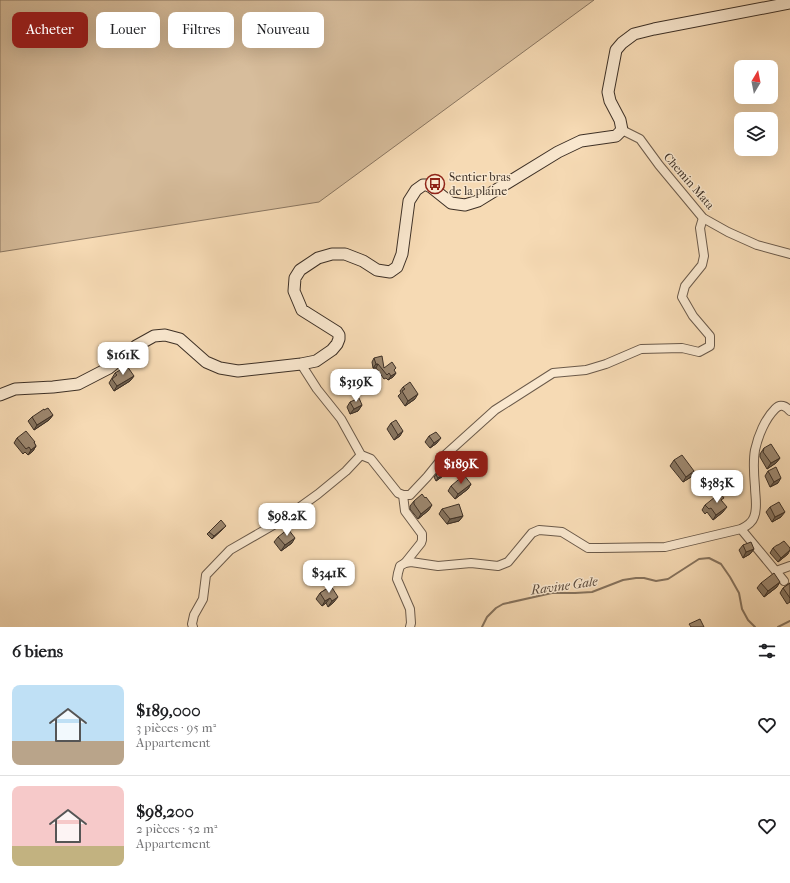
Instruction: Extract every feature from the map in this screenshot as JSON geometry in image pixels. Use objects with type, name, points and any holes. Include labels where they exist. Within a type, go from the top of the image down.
[{"type":"main road","points":[[0,395],[15,389],[78,384],[109,368],[136,346],[154,336],[165,335],[180,339],[206,362],[220,368],[238,371],[316,361],[332,350],[337,344],[339,335],[337,332],[302,310],[294,291],[295,278],[300,270],[318,258],[332,254],[345,254],[363,261],[377,270],[390,272],[397,267],[402,254],[409,201],[416,190],[422,185],[432,187],[451,203],[465,205],[478,201],[558,152],[581,141],[616,136],[622,130],[620,120],[610,101],[608,92],[616,50],[622,43],[634,34],[790,3]]},
{"type":"street","name":"Chemin Mata","points":[[622,130],[640,139],[659,165],[703,218],[728,232],[757,245],[790,254]]},
{"type":"street","points":[[301,364],[317,389],[341,419],[361,455],[371,459],[398,493],[410,495],[444,456],[495,410],[552,373],[586,370],[606,364],[641,348],[682,348],[699,352],[710,346],[710,336],[693,316],[682,297],[685,286],[702,265],[704,256],[700,228],[703,218]]},
{"type":"street","points":[[405,563],[411,562],[438,566],[471,563],[498,566],[508,562],[532,533],[539,530],[562,532],[588,548],[600,548],[665,547],[741,529],[749,525],[754,518],[756,510],[754,478],[755,451],[760,435],[766,421],[776,407],[780,405],[785,406],[790,411]]},
{"type":"street","points":[[193,627],[192,624],[194,615],[202,599],[206,575],[230,550],[282,520],[318,494],[340,476],[361,455]]},
{"type":"street","points":[[403,495],[404,511],[422,534],[422,543],[405,563],[400,566],[397,579],[410,609],[410,627]]},
{"type":"street","points":[[741,529],[784,581]]},
{"type":"street","points":[[776,571],[790,566]]},
{"type":"shaded area","points":[[0,0],[594,0],[319,202],[0,252]]},
{"type":"building","points":[[382,356],[384,368],[392,362],[396,368],[394,370],[396,373],[391,376],[389,373],[387,375],[378,364],[376,364],[374,358]]},
{"type":"building","points":[[127,366],[134,376],[117,386],[112,379],[117,375],[115,373]]},
{"type":"building","points":[[410,382],[418,394],[408,401],[402,391],[405,389],[403,387]]},
{"type":"building","points":[[359,398],[362,405],[354,409],[350,402]]},
{"type":"building","points":[[48,408],[53,415],[37,425],[32,417]]},
{"type":"building","points":[[396,420],[403,431],[398,435],[391,423]]},
{"type":"building","points":[[26,431],[35,442],[36,446],[31,450],[29,447],[26,449],[17,438]]},
{"type":"building","points":[[436,432],[441,438],[434,443],[429,436]]},
{"type":"building","points":[[771,444],[780,458],[771,463],[763,452],[764,448]]},
{"type":"building","points":[[682,455],[694,471],[686,477],[674,460]]},
{"type":"building","points":[[776,467],[781,478],[774,482],[768,471]]},
{"type":"building","points":[[441,468],[445,473],[438,478],[436,475]]},
{"type":"building","points":[[464,475],[471,484],[458,494],[451,486]]},
{"type":"building","points":[[720,493],[724,498],[721,500],[727,507],[716,515],[711,508],[709,509],[705,505]]},
{"type":"building","points":[[422,494],[432,505],[421,514],[414,504],[414,501]]},
{"type":"building","points":[[779,502],[785,512],[775,517],[770,507]]},
{"type":"building","points":[[459,504],[463,516],[450,519],[442,509]]},
{"type":"building","points":[[221,520],[226,526],[214,536],[209,532]]},
{"type":"building","points":[[288,529],[295,538],[285,545],[278,537]]},
{"type":"building","points":[[784,541],[790,550],[781,558],[773,548]]},
{"type":"building","points":[[751,542],[754,549],[746,552],[743,545]]},
{"type":"building","points":[[774,573],[780,582],[768,591],[761,583]]},
{"type":"building","points":[[790,583],[790,598],[783,588]]},
{"type":"building","points":[[331,586],[338,597],[332,601],[330,598],[325,601],[320,593]]},
{"type":"building","points":[[700,619],[704,627],[691,627],[689,624]]},
{"type":"waterway","name":"Ravine Gale","points":[[482,627],[487,617],[496,608],[503,604],[552,593],[592,592],[623,580],[636,578],[656,581],[668,579],[699,559],[709,558],[721,564],[730,577],[739,593],[742,609],[748,620],[755,627]]},
{"type":"waterway","name":"Ravine Gale","points":[[778,627],[790,621]]},
{"type":"place","name":"Sentier bras de la plaine","points":[[435,184]]}]
